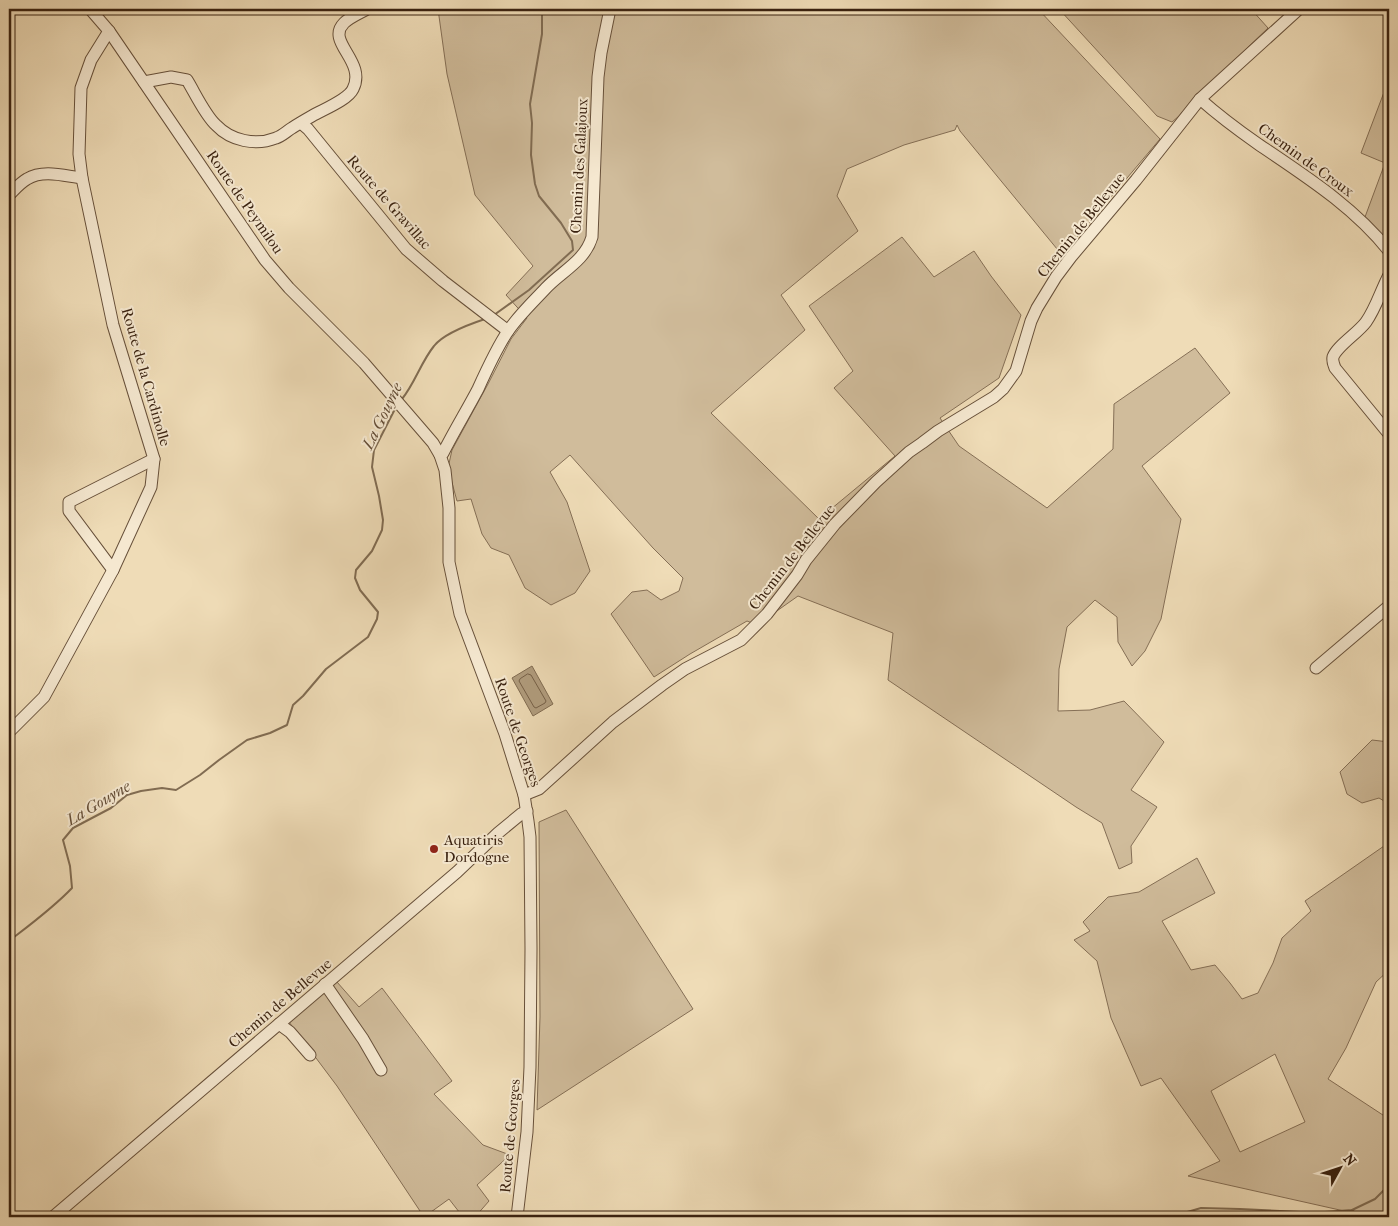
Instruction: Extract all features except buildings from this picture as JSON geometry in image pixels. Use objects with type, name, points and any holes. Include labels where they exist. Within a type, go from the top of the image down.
[{"type":"street","name":"Route de Peymilou","points":[[90,9],[109,31],[265,260],[289,288],[364,363],[394,397]]},
{"type":"street","points":[[144,82],[171,77],[187,80],[216,126],[236,138],[248,142],[260,142],[277,138],[350,94],[356,80],[356,73],[340,41],[340,30],[345,22],[367,9]]},
{"type":"street","name":"Chemin des Galajoux","points":[[440,455],[443,453],[477,391],[497,348],[508,331],[519,316],[549,285],[582,257],[590,245],[592,237],[598,77],[610,9]]},
{"type":"street","name":"Chemin de Bellevue","points":[[524,795],[539,789],[613,722],[662,685],[685,669],[741,640],[767,614],[818,544],[865,493],[909,452],[938,431],[994,397],[1003,389],[1016,371],[1031,321],[1037,308],[1071,257],[1136,180],[1200,99],[1299,9]]},
{"type":"street","name":"Route de la Cardinolle","points":[[9,732],[44,697],[113,570],[151,486],[154,459],[113,325],[82,178],[79,154],[81,88],[91,60],[109,31]]},
{"type":"street","name":"Chemin de Croux","points":[[1200,99],[1256,142],[1344,204],[1372,230],[1389,251]]},
{"type":"street","name":"Route de Gravillac","points":[[301,123],[308,129],[406,249],[443,281],[508,331]]},
{"type":"street","points":[[9,195],[25,180],[34,176],[45,174],[82,178]]},
{"type":"street","points":[[1389,276],[1367,321],[1359,331],[1337,350],[1332,358],[1335,368],[1389,434]]},
{"type":"street","name":"Route de Georges","points":[[394,397],[433,443],[440,455],[445,470],[449,508],[449,562],[460,614],[506,734],[527,811],[530,837],[530,1067],[527,1132],[518,1217]]},
{"type":"street","points":[[113,570],[69,510],[70,502],[154,459]]},
{"type":"street","points":[[1316,668],[1389,606]]},
{"type":"street","name":"Chemin de Bellevue","points":[[53,1217],[457,872],[498,833],[527,811]]},
{"type":"street","points":[[325,984],[363,1038],[381,1070]]},
{"type":"street","points":[[279,1024],[290,1032],[310,1055]]},
{"type":"shaded area","points":[[438,9],[1038,9],[1160,139],[1062,255],[957,125],[955,130],[904,145],[847,169],[837,196],[858,231],[781,295],[805,330],[711,413],[819,519],[895,456],[834,388],[853,371],[809,306],[902,237],[934,277],[974,251],[1021,315],[999,378],[940,418],[959,446],[1047,508],[1113,449],[1114,404],[1195,348],[1230,393],[1142,466],[1181,519],[1161,619],[1145,651],[1132,666],[1118,642],[1117,617],[1095,600],[1067,627],[1059,669],[1058,711],[1090,710],[1124,701],[1164,742],[1131,790],[1157,807],[1131,846],[1132,863],[1119,869],[1102,823],[888,680],[893,633],[798,596],[757,625],[747,621],[654,677],[611,614],[632,592],[647,590],[661,600],[679,591],[683,578],[653,548],[570,455],[550,472],[567,502],[590,571],[575,593],[551,605],[525,588],[509,555],[491,548],[482,534],[471,499],[457,501],[448,468],[452,450],[511,339],[527,318],[506,295],[533,266],[475,195],[447,74]]},
{"type":"shaded area","points":[[1059,9],[1251,9],[1268,28],[1172,122],[1157,116]]},
{"type":"shaded area","points":[[1389,79],[1389,236],[1386,241],[1365,217],[1385,163],[1361,153]]},
{"type":"shaded area","points":[[1372,740],[1389,742],[1389,804],[1379,798],[1362,803],[1347,794],[1340,772]]},
{"type":"shaded area","points":[[566,810],[693,1009],[537,1110],[540,1017],[539,822]]},
{"type":"shaded area","points":[[1384,846],[1389,858],[1389,970],[1376,982],[1346,1048],[1328,1079],[1389,1119],[1389,1217],[1371,1217],[1188,1176],[1220,1161],[1161,1078],[1141,1086],[1111,1018],[1097,961],[1074,940],[1090,931],[1083,922],[1108,897],[1139,892],[1197,858],[1215,893],[1162,921],[1191,970],[1215,965],[1242,999],[1258,993],[1273,963],[1282,938],[1311,911],[1305,901]],"holes":[[[1275,1054],[1305,1122],[1240,1152],[1211,1091]]]},
{"type":"shaded area","points":[[337,982],[359,1007],[382,988],[452,1081],[434,1094],[483,1145],[510,1155],[477,1185],[489,1201],[475,1217],[463,1217],[449,1199],[424,1217],[337,1086],[289,1022]]},
{"type":"water","points":[[532,666],[553,704],[533,716],[512,678]]},
{"type":"waterway","name":"La Gouyne","points":[[494,315],[529,290],[573,250],[572,241],[561,223],[539,196],[535,184],[531,155],[532,123],[530,104],[542,34],[542,9]]},
{"type":"waterway","name":"La Gouyne","points":[[402,399],[429,352],[438,341],[458,329],[485,319]]},
{"type":"waterway","name":"La Gouyne","points":[[9,941],[50,909],[72,888],[70,866],[63,840],[73,828],[111,808],[127,795],[162,788],[176,790],[200,775],[247,740],[270,733],[287,725],[293,705],[326,669],[368,637],[377,619],[378,612],[360,590],[355,578],[356,570],[372,551],[382,530],[383,520],[372,467],[374,450],[396,407]]},
{"type":"waterway","points":[[1170,1217],[1201,1208],[1300,1212],[1352,1210],[1375,1199],[1389,1185]]},
{"type":"waterway","points":[[1352,1210],[1360,1217]]},
{"type":"place","name":"Aquatiris Dordogne","points":[[434,849]]}]
